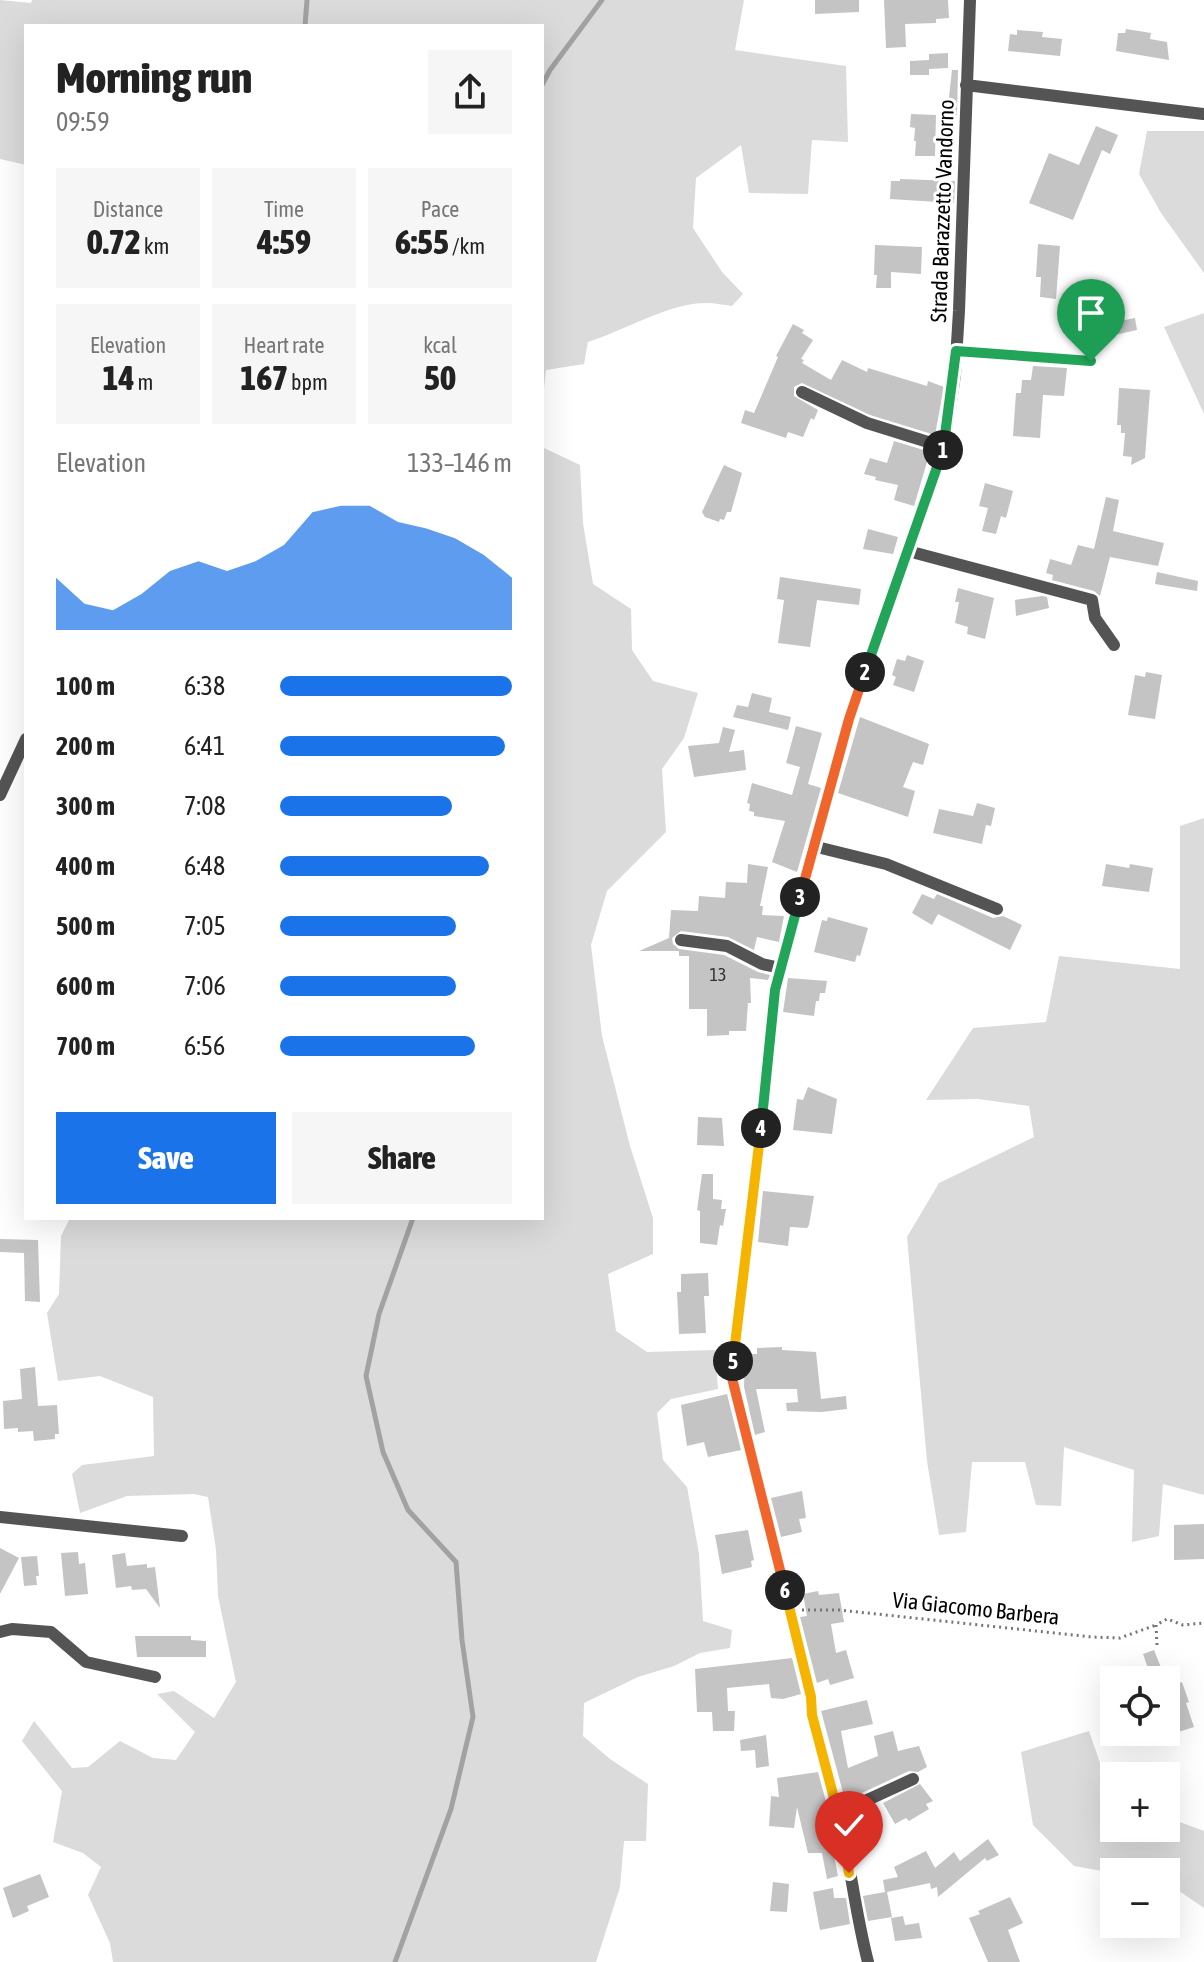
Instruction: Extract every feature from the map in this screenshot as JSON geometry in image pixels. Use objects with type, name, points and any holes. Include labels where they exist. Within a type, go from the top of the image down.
[{"type":"street","name":"Strada Barazzetto Vandorno","points":[[868,1962],[839,1813],[812,1715],[811,1697],[732,1378],[775,990],[849,719],[944,447],[956,351],[970,0]]},
{"type":"street","points":[[966,85],[1203,114]]},
{"type":"street","points":[[956,351],[1091,361]]},
{"type":"street","points":[[802,392],[867,423],[944,447]]},
{"type":"street","points":[[908,551],[1092,600],[1095,618],[1114,645]]},
{"type":"street","points":[[0,795],[24,743]]},
{"type":"street","points":[[813,846],[886,864],[997,909]]},
{"type":"street","points":[[681,940],[727,946],[762,964],[781,968]]},
{"type":"street","points":[[0,1517],[182,1536]]},
{"type":"street","points":[[0,1632],[12,1629],[51,1632],[86,1662],[155,1677]]},
{"type":"street","points":[[839,1813],[913,1779]]},
{"type":"path","name":"Via Giacomo Barbera","points":[[790,1611],[839,1610],[1120,1638],[1167,1619],[1183,1625],[1204,1623]]},
{"type":"path","points":[[1156,1625],[1157,1645]]},
{"type":"shaded area","points":[[0,0],[31,3],[32,0],[744,0],[735,50],[846,66],[848,142],[812,140],[808,194],[749,193],[741,145],[696,178],[693,228],[722,272],[743,294],[732,306],[707,303],[678,307],[588,342],[584,364],[546,370],[544,389],[544,24],[24,24],[24,165],[0,159]]},
{"type":"shaded area","points":[[1147,131],[1204,131],[1204,273],[1161,213],[1139,174]]},
{"type":"shaded area","points":[[1204,313],[1204,414],[1164,327]]},
{"type":"shaded area","points":[[544,448],[580,465],[583,523],[593,584],[631,609],[632,650],[653,681],[698,693],[684,738],[662,769],[666,832],[607,891],[591,945],[602,1036],[630,1146],[653,1218],[653,1254],[608,1274],[616,1331],[647,1352],[715,1350],[718,1389],[671,1399],[657,1413],[663,1460],[687,1487],[699,1554],[703,1621],[732,1630],[730,1648],[700,1653],[674,1666],[638,1677],[584,1703],[583,1736],[610,1759],[648,1784],[646,1841],[624,1841],[620,1887],[596,1962],[113,1962],[110,1943],[88,1895],[101,1867],[83,1853],[53,1842],[62,1791],[22,1741],[34,1721],[72,1768],[88,1767],[120,1741],[153,1758],[176,1760],[195,1732],[157,1694],[174,1691],[214,1718],[236,1682],[218,1596],[216,1550],[208,1497],[194,1494],[127,1496],[80,1513],[72,1474],[82,1465],[154,1456],[153,1397],[100,1376],[58,1381],[47,1313],[59,1294],[61,1236],[69,1220],[544,1220]]},
{"type":"shaded area","points":[[1204,818],[1204,1495],[1163,1484],[1159,1536],[1132,1542],[1134,1470],[1064,1447],[1061,1506],[1036,1505],[1025,1462],[972,1462],[966,1532],[939,1535],[927,1461],[907,1237],[939,1183],[1034,1137],[1029,1106],[978,1099],[926,1100],[973,1028],[1046,1022],[1059,956],[1180,969],[1180,826]]},
{"type":"shaded area","points":[[1089,1731],[1100,1763],[1100,1842],[1180,1842],[1180,1822],[1204,1831],[1204,1908],[1180,1892],[1180,1858],[1100,1858],[1100,1871],[1074,1866],[1033,1825],[1021,1752]]},
{"type":"building","points":[[815,0],[859,0],[859,12],[815,14]]},
{"type":"building","points":[[884,0],[948,0],[949,18],[936,19],[936,23],[905,24],[906,47],[886,48]]},
{"type":"building","points":[[1126,29],[1151,33],[1150,39],[1167,42],[1169,60],[1116,51],[1118,33],[1125,33]]},
{"type":"building","points":[[1017,30],[1043,32],[1042,37],[1062,39],[1060,56],[1008,51],[1010,34],[1017,35]]},
{"type":"building","points":[[948,53],[948,68],[929,69],[929,75],[910,75],[910,61],[929,60],[929,54]]},
{"type":"building","points":[[952,70],[958,70],[957,115],[947,115]]},
{"type":"building","points":[[911,114],[936,115],[935,156],[915,156],[915,128],[910,127]]},
{"type":"building","points":[[1096,126],[1118,135],[1110,154],[1102,150],[1073,220],[1029,203],[1049,153],[1079,165]]},
{"type":"building","points":[[891,181],[955,181],[954,203],[890,199]]},
{"type":"building","points":[[1038,244],[1060,246],[1056,299],[1040,297],[1041,277],[1036,277]]},
{"type":"building","points":[[875,245],[922,247],[921,274],[891,272],[891,288],[876,288]]},
{"type":"building","points":[[1105,294],[1110,323],[1135,318],[1137,330],[1097,339],[1088,298]]},
{"type":"building","points":[[793,324],[813,340],[801,359],[804,360],[802,363],[831,380],[842,360],[867,372],[868,368],[927,386],[928,381],[944,387],[935,435],[870,415],[802,383],[794,387],[794,396],[818,410],[803,437],[788,432],[786,438],[741,423],[745,410],[754,413],[776,356]]},
{"type":"building","points":[[1033,366],[1067,368],[1064,396],[1043,395],[1040,438],[1013,436],[1016,393],[1021,393],[1022,380],[1031,380]]},
{"type":"building","points":[[1119,388],[1150,390],[1145,458],[1131,465],[1132,457],[1123,456],[1125,433],[1121,433],[1121,425],[1117,425]]},
{"type":"building","points":[[894,441],[930,452],[914,506],[894,500],[898,485],[864,474],[870,458],[887,463]]},
{"type":"building","points":[[724,465],[742,473],[731,512],[727,512],[724,520],[720,519],[719,522],[705,517],[702,512]]},
{"type":"building","points":[[985,483],[1013,491],[1006,518],[1001,516],[996,534],[982,531],[988,508],[979,506]]},
{"type":"building","points":[[1106,497],[1119,500],[1113,531],[1164,543],[1158,566],[1110,557],[1100,596],[1094,591],[1052,580],[1053,575],[1046,573],[1050,559],[1071,565],[1078,545],[1094,549]]},
{"type":"building","points":[[868,529],[898,537],[893,554],[863,549]]},
{"type":"building","points":[[1157,572],[1198,581],[1197,591],[1155,584]]},
{"type":"building","points":[[780,577],[861,589],[859,605],[817,600],[810,647],[778,643],[784,600],[777,599]]},
{"type":"building","points":[[958,588],[994,598],[985,639],[967,634],[968,627],[955,623]]},
{"type":"building","points":[[1047,597],[1049,608],[1016,616],[1015,600]]},
{"type":"building","points":[[907,655],[924,661],[914,692],[893,685],[896,677],[892,675],[897,659],[905,661]]},
{"type":"building","points":[[1146,672],[1162,675],[1155,719],[1128,715],[1135,675],[1145,677]]},
{"type":"building","points":[[752,693],[772,698],[769,712],[791,717],[788,730],[733,717],[737,705],[748,707]]},
{"type":"building","points":[[860,717],[929,744],[923,765],[913,762],[903,787],[915,791],[908,817],[838,793]]},
{"type":"building","points":[[796,726],[822,733],[808,784],[821,788],[797,872],[772,862],[785,821],[754,816],[747,803],[752,783],[792,795],[800,767],[786,763]]},
{"type":"building","points":[[723,727],[735,730],[729,752],[744,750],[746,770],[694,777],[688,746],[719,743]]},
{"type":"building","points":[[977,803],[995,808],[991,826],[986,825],[982,844],[933,833],[939,809],[973,816]]},
{"type":"building","points":[[748,864],[768,867],[760,906],[763,906],[762,915],[784,916],[779,942],[757,937],[754,950],[728,937],[681,931],[672,938],[679,949],[724,955],[770,975],[768,980],[750,978],[751,1003],[748,1003],[746,1031],[707,1036],[707,1009],[689,1009],[689,956],[679,956],[679,951],[639,951],[669,938],[671,910],[698,911],[699,896],[725,898],[726,882],[747,883]]},
{"type":"building","points":[[1106,864],[1153,868],[1149,892],[1102,886]]},
{"type":"building","points":[[922,894],[934,899],[937,894],[993,918],[1003,916],[1022,925],[1010,950],[938,914],[932,925],[912,913]]},
{"type":"building","points":[[828,917],[868,928],[860,956],[857,955],[855,962],[814,952],[822,920],[827,921]]},
{"type":"building","points":[[788,978],[827,981],[825,993],[820,993],[819,1001],[816,1001],[814,1016],[783,1012]]},
{"type":"building","points":[[808,1087],[837,1099],[832,1134],[793,1130],[797,1099],[803,1100]]},
{"type":"building","points":[[698,1117],[722,1118],[724,1146],[697,1145]]},
{"type":"building","points":[[702,1174],[713,1174],[713,1199],[722,1200],[721,1209],[726,1209],[717,1245],[700,1243],[700,1211],[697,1210]]},
{"type":"building","points":[[763,1191],[814,1196],[809,1225],[807,1228],[790,1227],[788,1246],[758,1242]]},
{"type":"building","points":[[0,1239],[38,1240],[40,1302],[25,1301],[24,1253],[0,1252]]},
{"type":"building","points":[[708,1273],[709,1296],[704,1296],[706,1333],[679,1334],[677,1292],[681,1292],[681,1274]]},
{"type":"building","points":[[782,1347],[782,1350],[816,1352],[821,1399],[846,1396],[847,1409],[787,1411],[786,1403],[798,1402],[797,1389],[756,1389],[765,1432],[755,1435],[744,1387],[745,1354],[757,1354],[757,1348]]},
{"type":"building","points":[[35,1367],[38,1406],[57,1405],[59,1434],[55,1434],[55,1439],[34,1441],[33,1431],[4,1429],[3,1401],[22,1399],[20,1369]]},
{"type":"building","points":[[727,1394],[741,1450],[708,1457],[704,1442],[687,1446],[681,1405]]},
{"type":"building","points":[[802,1491],[806,1518],[799,1519],[802,1532],[781,1537],[771,1498]]},
{"type":"building","points":[[1204,1524],[1204,1559],[1174,1560],[1174,1525]]},
{"type":"building","points":[[748,1530],[754,1560],[751,1561],[752,1567],[722,1574],[715,1535]]},
{"type":"building","points":[[0,1548],[19,1558],[0,1594]]},
{"type":"building","points":[[78,1552],[79,1564],[85,1563],[88,1594],[65,1596],[61,1553]]},
{"type":"building","points":[[125,1553],[127,1566],[147,1564],[147,1568],[155,1567],[160,1608],[146,1589],[132,1590],[131,1586],[116,1588],[112,1555]]},
{"type":"building","points":[[37,1556],[37,1585],[24,1586],[21,1557]]},
{"type":"building","points":[[818,1591],[819,1595],[839,1593],[844,1622],[831,1624],[836,1653],[846,1650],[854,1678],[830,1685],[828,1679],[817,1683],[800,1617],[807,1616],[803,1594]]},
{"type":"building","points":[[135,1636],[191,1636],[191,1640],[206,1641],[206,1657],[137,1657]]},
{"type":"building","points":[[1154,1650],[1160,1666],[1147,1666],[1143,1654]]},
{"type":"building","points":[[792,1658],[801,1694],[783,1699],[771,1698],[769,1684],[727,1688],[728,1711],[735,1711],[734,1731],[713,1731],[712,1712],[697,1712],[695,1669]]},
{"type":"building","points":[[1180,1683],[1189,1702],[1186,1703],[1194,1727],[1180,1732]]},
{"type":"building","points":[[867,1700],[873,1724],[841,1731],[848,1768],[878,1756],[874,1736],[893,1731],[898,1751],[919,1746],[927,1767],[918,1772],[909,1771],[849,1799],[848,1795],[844,1796],[821,1711]]},
{"type":"building","points":[[766,1735],[769,1766],[756,1768],[755,1750],[741,1751],[740,1740]]},
{"type":"building","points":[[818,1772],[838,1876],[827,1879],[822,1853],[808,1853],[797,1807],[794,1828],[769,1826],[771,1796],[779,1797],[777,1778]]},
{"type":"building","points":[[920,1784],[933,1801],[926,1804],[929,1809],[909,1821],[906,1818],[895,1824],[883,1803]]},
{"type":"building","points":[[988,1839],[999,1855],[987,1861],[985,1858],[938,1897],[937,1887],[931,1889],[930,1883],[887,1892],[892,1917],[868,1921],[863,1896],[885,1892],[883,1880],[898,1877],[894,1867],[926,1851],[935,1868],[954,1852],[960,1861]]},
{"type":"building","points":[[40,1874],[49,1897],[27,1906],[29,1911],[13,1918],[3,1888]]},
{"type":"building","points":[[773,1882],[789,1884],[787,1912],[770,1911]]},
{"type":"building","points":[[833,1888],[834,1898],[846,1898],[850,1924],[820,1930],[813,1892]]},
{"type":"building","points":[[1010,1897],[1023,1923],[1008,1930],[1020,1962],[988,1962],[969,1918]]},
{"type":"building","points":[[903,1916],[905,1925],[919,1923],[922,1938],[895,1941],[891,1918]]},
{"type":"waterway","points":[[305,24],[307,0]]},
{"type":"waterway","points":[[544,81],[602,0]]},
{"type":"waterway","points":[[395,1962],[451,1809],[473,1717],[462,1640],[456,1562],[408,1510],[383,1452],[366,1376],[379,1314],[412,1220]]},
{"type":"route","points":[[849,1873],[839,1813],[812,1715],[811,1697],[732,1378],[734,1338],[748,1243],[775,990],[849,719],[944,447],[956,351],[1091,361]]}]
